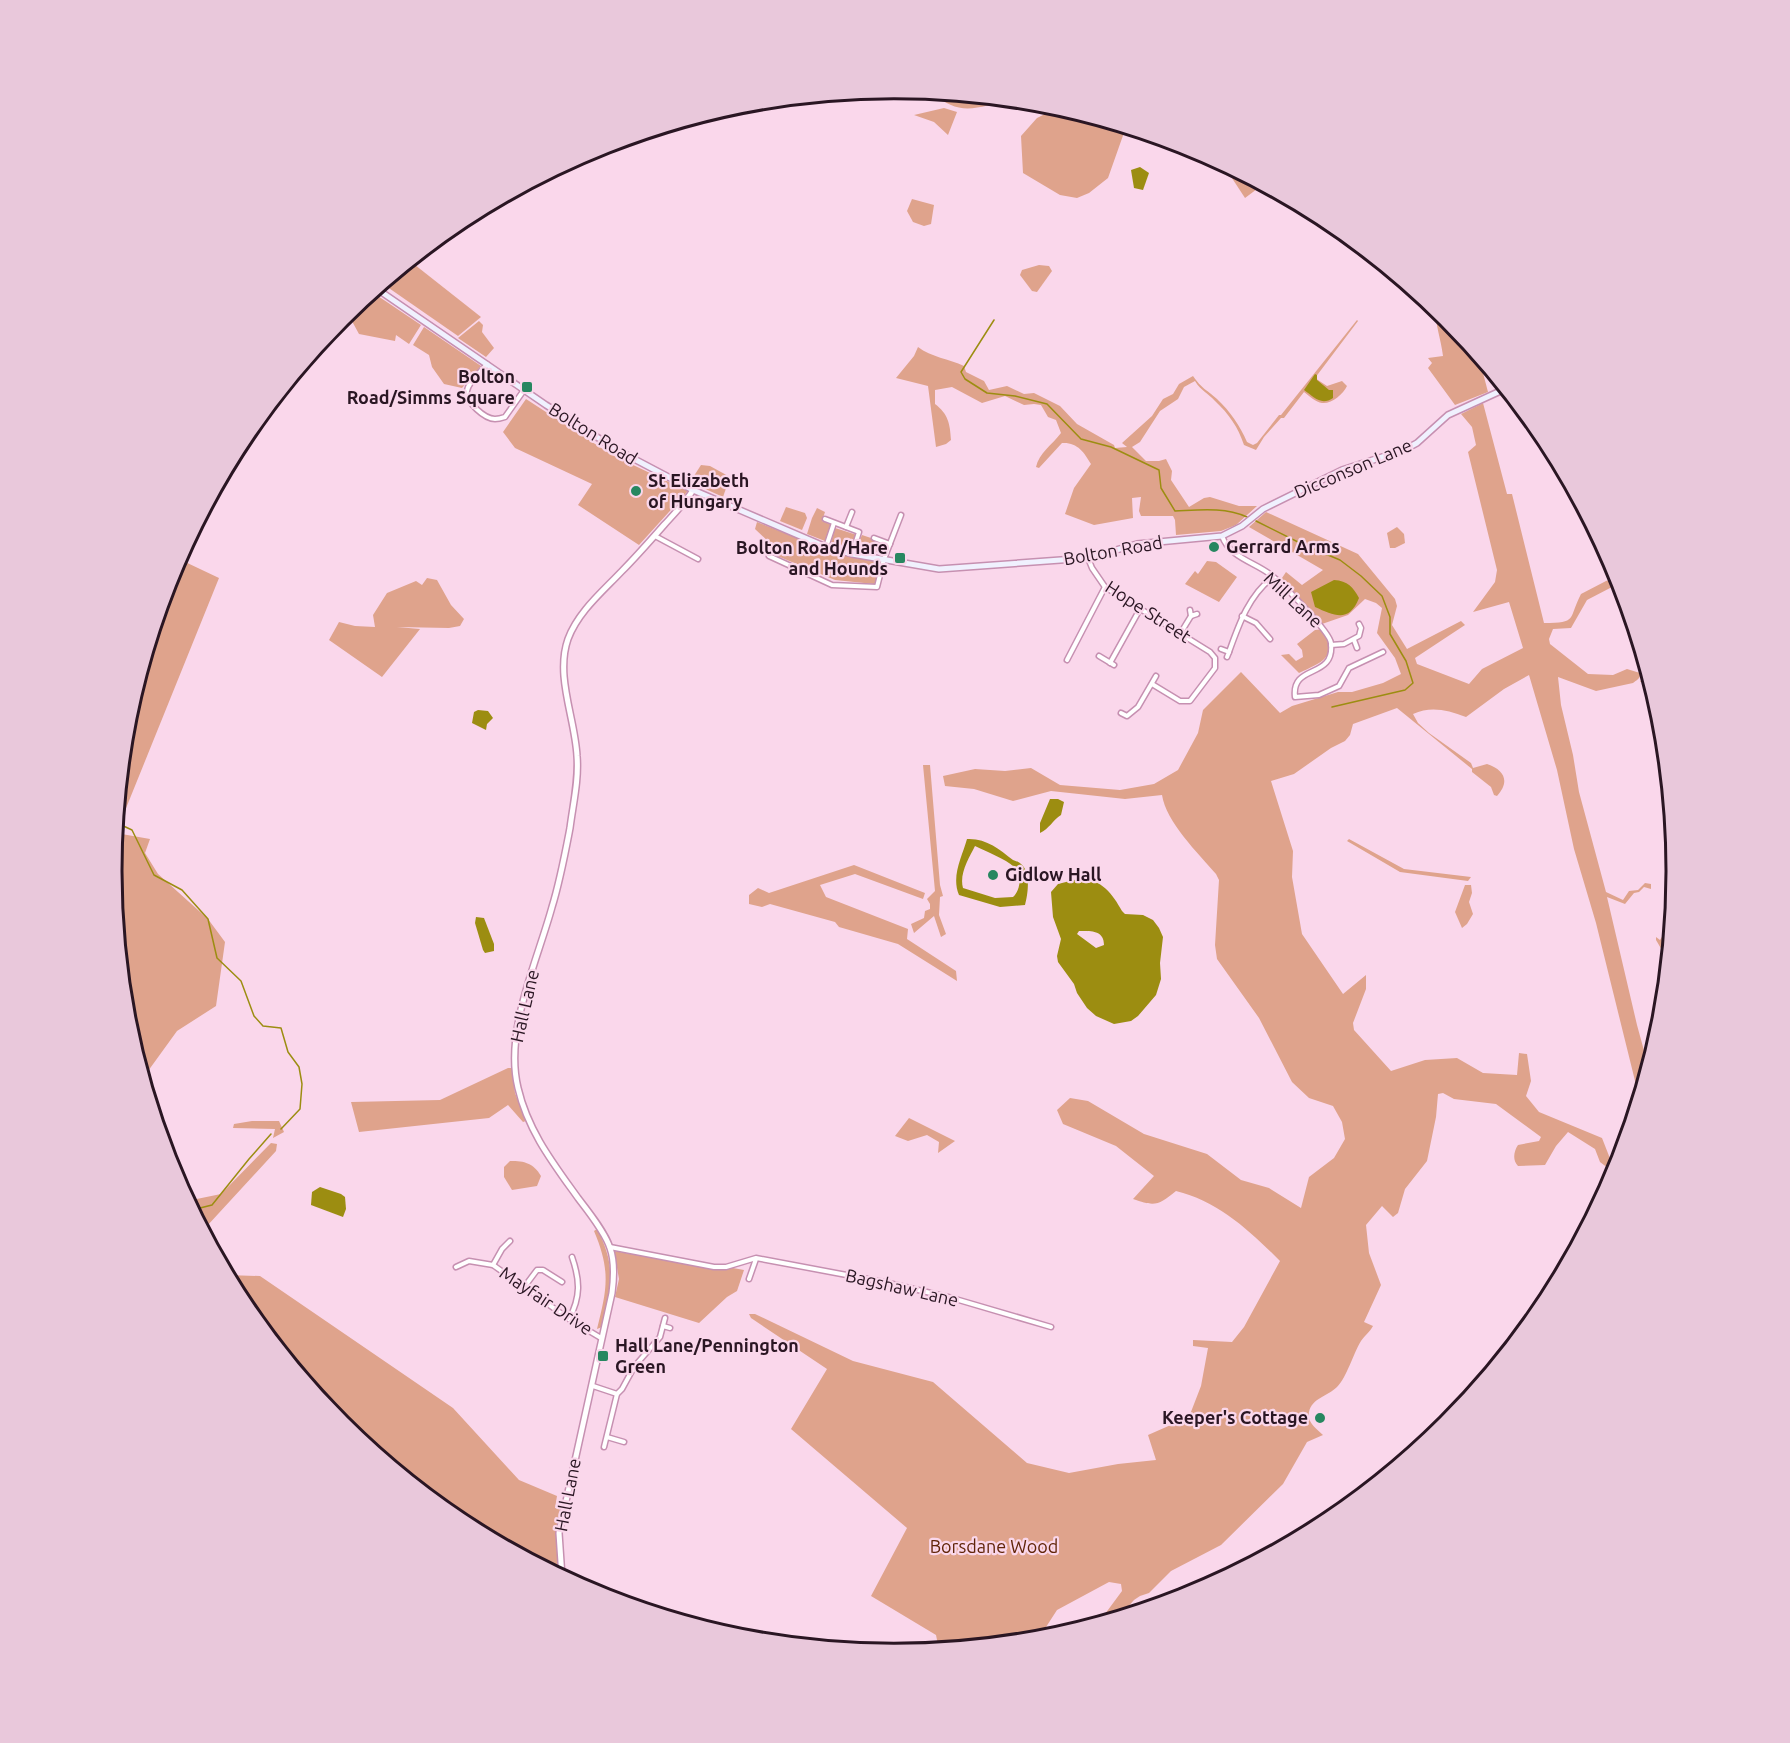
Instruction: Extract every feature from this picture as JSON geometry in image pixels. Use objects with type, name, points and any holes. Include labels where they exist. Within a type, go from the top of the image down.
[{"type":"main road","name":"Bolton Road","points":[[383,293],[524,390],[619,451],[693,490],[826,547],[852,554],[939,569],[1088,558],[1137,544],[1222,536],[1238,530],[1260,511]]},
{"type":"main road","name":"Dicconson Lane","points":[[1260,511],[1349,467],[1404,450],[1417,443],[1448,415],[1500,391]]},
{"type":"street","points":[[487,364],[469,386],[467,395],[469,402],[489,418],[505,417],[524,390]]},
{"type":"street","name":"Hall Lane","points":[[561,1568],[559,1533],[593,1386],[614,1280],[610,1247],[587,1209],[538,1142],[517,1086],[515,1053],[521,1011],[562,868],[578,775],[576,740],[565,683],[565,651],[568,639],[593,601],[655,536],[693,490]]},
{"type":"street","points":[[846,527],[852,512]]},
{"type":"street","points":[[769,556],[832,585],[877,587],[884,559],[901,515]]},
{"type":"street","points":[[825,519],[859,532],[852,554]]},
{"type":"street","points":[[826,547],[834,523]]},
{"type":"street","points":[[655,536],[698,559]]},
{"type":"street","name":"Mill Lane","points":[[1222,536],[1224,541],[1244,561],[1273,576],[1331,639],[1328,663],[1304,675],[1297,682],[1295,697],[1319,695],[1339,687],[1349,668],[1383,652]]},
{"type":"street","points":[[874,538],[890,544]]},
{"type":"street","name":"Hope Street","points":[[1088,558],[1105,587],[1212,654],[1215,660],[1215,668],[1190,701],[1180,701],[1152,684]]},
{"type":"street","points":[[1221,650],[1228,654],[1242,616],[1260,588],[1273,576]]},
{"type":"street","points":[[1067,660],[1105,587]]},
{"type":"street","points":[[1099,656],[1112,664],[1140,609]]},
{"type":"street","points":[[1190,610],[1191,616]]},
{"type":"street","points":[[1180,634],[1191,616],[1197,614]]},
{"type":"street","points":[[1242,616],[1256,623],[1270,640]]},
{"type":"street","points":[[1331,645],[1344,644],[1354,639],[1360,634],[1359,624]]},
{"type":"street","points":[[1354,639],[1357,648]]},
{"type":"street","points":[[1125,721],[1137,707],[1156,676]]},
{"type":"street","points":[[1121,713],[1127,716]]},
{"type":"street","points":[[493,1265],[502,1249],[510,1241]]},
{"type":"street","points":[[610,1247],[714,1267],[726,1267],[753,1259],[749,1279]]},
{"type":"street","points":[[569,1318],[575,1308],[579,1292],[578,1274],[572,1257]]},
{"type":"street","name":"Bagshaw Lane","points":[[753,1259],[884,1282],[952,1298],[1051,1327]]},
{"type":"street","name":"Mayfair Drive","points":[[456,1267],[469,1261],[493,1265],[601,1338]]},
{"type":"street","points":[[525,1286],[537,1270],[543,1270],[562,1282]]},
{"type":"street","points":[[604,1447],[617,1394],[634,1367],[660,1337],[665,1318]]},
{"type":"street","points":[[663,1326],[670,1328]]},
{"type":"street","points":[[593,1386],[617,1394]]},
{"type":"street","points":[[607,1437],[624,1442]]},
{"type":"green space","points":[[944,101],[987,105],[960,108]]},
{"type":"green space","points":[[944,108],[957,112],[948,135],[934,122],[914,115]]},
{"type":"green space","points":[[1046,114],[1124,134],[1108,178],[1089,193],[1077,198],[1060,195],[1023,173],[1021,136],[1037,118]]},
{"type":"green space","points":[[1231,176],[1257,189],[1245,198]]},
{"type":"green space","points":[[912,199],[934,205],[931,224],[924,226],[913,222],[907,211]]},
{"type":"green space","points":[[1039,265],[1049,266],[1052,271],[1037,292],[1032,291],[1020,275],[1022,270]]},
{"type":"green space","points":[[416,266],[481,317],[458,336],[389,288]]},
{"type":"green space","points":[[379,297],[421,325],[409,344],[396,335],[395,341],[359,334],[353,323]]},
{"type":"green space","points":[[1357,320],[1315,378],[1327,386],[1342,381],[1347,386],[1343,392],[1337,398],[1322,403],[1304,392],[1284,418],[1281,418],[1264,437],[1256,450],[1244,445],[1229,416],[1195,381],[1184,387],[1178,399],[1160,411],[1140,442],[1132,447],[1146,461],[1166,459],[1172,471],[1171,480],[1189,507],[1210,497],[1239,506],[1257,506],[1236,525],[1221,531],[1176,535],[1173,516],[1141,516],[1139,511],[1141,497],[1132,498],[1133,518],[1094,525],[1065,514],[1074,488],[1091,464],[1080,449],[1072,444],[1062,443],[1039,468],[1036,467],[1043,453],[1061,433],[1056,420],[1048,417],[1041,405],[1024,405],[1005,396],[982,403],[952,387],[935,390],[935,404],[948,419],[951,440],[936,447],[928,386],[896,378],[914,356],[918,347],[964,366],[966,372],[984,381],[989,390],[1007,386],[1024,394],[1034,393],[1060,406],[1077,424],[1114,445],[1115,448],[1127,447],[1122,443],[1152,416],[1163,399],[1173,394],[1179,384],[1193,376],[1226,409],[1247,442],[1253,445],[1281,415]]},
{"type":"green space","points":[[479,321],[483,325],[482,332],[494,348],[486,357],[458,338]]},
{"type":"green space","points":[[1436,321],[1482,369],[1488,392],[1455,405],[1428,368],[1432,363],[1428,358],[1443,356]]},
{"type":"green space","points":[[424,327],[481,366],[462,388],[444,384],[432,367],[429,355],[413,345]]},
{"type":"green space","points":[[526,399],[612,455],[688,491],[639,545],[578,505],[592,484],[515,448],[503,432]]},
{"type":"green space","name":"Borsdane Wood","points":[[1483,403],[1507,494],[1512,494],[1544,623],[1567,620],[1573,614],[1581,594],[1610,580],[1613,587],[1587,600],[1571,628],[1553,629],[1549,639],[1550,644],[1588,674],[1613,675],[1627,669],[1640,673],[1639,678],[1633,683],[1596,691],[1558,677],[1561,705],[1579,792],[1606,892],[1623,900],[1629,891],[1638,890],[1645,883],[1651,884],[1651,889],[1644,887],[1634,893],[1625,904],[1607,897],[1645,1054],[1636,1087],[1596,923],[1574,849],[1557,770],[1529,675],[1504,689],[1466,717],[1439,710],[1426,710],[1413,714],[1418,723],[1429,733],[1471,763],[1473,768],[1487,764],[1502,773],[1503,786],[1497,796],[1494,795],[1491,787],[1472,772],[1472,769],[1397,708],[1353,724],[1350,735],[1345,741],[1294,774],[1271,781],[1293,851],[1292,877],[1302,934],[1343,994],[1366,975],[1366,989],[1353,1023],[1354,1030],[1391,1071],[1425,1060],[1457,1058],[1483,1073],[1517,1075],[1519,1053],[1527,1054],[1531,1081],[1526,1096],[1539,1112],[1602,1138],[1611,1161],[1609,1167],[1600,1162],[1595,1149],[1568,1132],[1556,1146],[1545,1165],[1518,1166],[1514,1156],[1518,1145],[1539,1141],[1541,1137],[1496,1104],[1454,1099],[1443,1093],[1438,1094],[1427,1161],[1405,1189],[1398,1213],[1393,1217],[1382,1206],[1366,1225],[1369,1253],[1381,1285],[1364,1322],[1373,1326],[1361,1341],[1341,1383],[1313,1403],[1309,1419],[1323,1435],[1307,1442],[1283,1484],[1221,1545],[1171,1571],[1149,1593],[1134,1600],[1127,1608],[1092,1619],[1094,1616],[1105,1614],[1122,1591],[1121,1584],[1109,1582],[1057,1610],[1045,1629],[996,1637],[937,1642],[936,1635],[871,1596],[907,1528],[791,1429],[827,1369],[751,1318],[749,1314],[755,1314],[853,1361],[933,1382],[1027,1463],[1069,1473],[1156,1460],[1148,1435],[1189,1417],[1201,1386],[1208,1348],[1193,1346],[1193,1340],[1232,1342],[1244,1327],[1280,1261],[1232,1218],[1206,1202],[1176,1191],[1161,1202],[1152,1204],[1133,1199],[1154,1176],[1116,1146],[1063,1124],[1057,1110],[1070,1098],[1088,1101],[1144,1134],[1207,1154],[1241,1180],[1269,1188],[1301,1208],[1309,1177],[1334,1158],[1345,1139],[1342,1122],[1333,1106],[1309,1098],[1292,1082],[1259,1018],[1217,959],[1215,945],[1219,880],[1176,826],[1162,795],[1125,799],[1051,791],[1013,801],[974,789],[945,786],[943,776],[975,769],[1005,771],[1031,768],[1060,785],[1120,790],[1154,784],[1178,770],[1198,733],[1203,710],[1241,672],[1280,713],[1292,706],[1338,692],[1352,692],[1383,683],[1401,674],[1395,658],[1377,633],[1382,608],[1376,603],[1365,599],[1348,615],[1322,624],[1280,581],[1286,572],[1302,585],[1323,570],[1249,527],[1266,512],[1358,554],[1395,599],[1397,606],[1392,625],[1407,649],[1461,621],[1465,625],[1415,658],[1417,664],[1469,684],[1482,669],[1523,648],[1509,602],[1473,612],[1495,582],[1497,570],[1468,452],[1476,445],[1472,427],[1461,414]]},
{"type":"green space","points":[[701,465],[710,466],[730,477],[723,497],[690,482]]},
{"type":"green space","points":[[786,507],[805,513],[807,518],[802,530],[780,521]]},
{"type":"green space","points":[[817,508],[825,512],[822,521],[832,525],[825,541],[807,534]]},
{"type":"green space","points":[[757,522],[825,549],[879,561],[878,580],[874,584],[835,580],[775,555],[773,546],[755,529]]},
{"type":"green space","points":[[1397,527],[1404,534],[1405,543],[1390,548],[1387,533]]},
{"type":"green space","points":[[835,528],[857,535],[852,549],[831,542]]},
{"type":"green space","points":[[862,535],[886,543],[883,553],[856,548]]},
{"type":"green space","points":[[1207,561],[1216,562],[1237,577],[1219,602],[1185,584],[1195,571],[1198,574]]},
{"type":"green space","points":[[187,563],[219,578],[125,811],[137,721],[163,623],[181,576]]},
{"type":"green space","points":[[427,578],[437,580],[451,605],[464,619],[460,626],[449,628],[397,627],[420,629],[382,677],[329,640],[339,622],[375,627],[373,615],[387,593],[416,581],[422,585]]},
{"type":"green space","points":[[1324,629],[1328,639],[1328,653],[1321,662],[1299,673],[1281,655],[1289,654],[1296,661],[1303,657],[1302,650],[1297,644],[1315,630]]},
{"type":"green space","points":[[923,765],[930,765],[940,885],[943,896],[940,897],[939,915],[946,934],[941,937],[934,916],[914,933],[911,924],[924,918],[925,911],[930,909],[927,899],[935,891]]},
{"type":"green space","points":[[123,834],[150,839],[145,853],[158,874],[208,919],[225,942],[216,1006],[177,1031],[149,1070],[137,1022],[129,972],[124,922]]},
{"type":"green space","points":[[1349,839],[1404,869],[1471,877],[1468,881],[1400,872],[1347,841]]},
{"type":"green space","points":[[854,865],[925,893],[923,899],[855,874],[820,885],[826,897],[908,929],[907,939],[956,971],[957,981],[898,944],[839,927],[835,922],[770,904],[762,907],[749,904],[749,895],[758,888],[769,893]]},
{"type":"green space","points":[[1465,885],[1471,885],[1472,893],[1469,902],[1473,914],[1462,928],[1455,912]]},
{"type":"green space","points":[[1665,932],[1663,952],[1656,937],[1660,940]]},
{"type":"green space","points":[[512,1068],[515,1093],[526,1121],[523,1122],[508,1105],[489,1118],[359,1132],[351,1102],[440,1100]]},
{"type":"green space","points":[[909,1118],[955,1141],[938,1153],[939,1142],[927,1135],[908,1141],[895,1136]]},
{"type":"green space","points":[[279,1121],[284,1132],[273,1138],[275,1129],[233,1128],[234,1124]]},
{"type":"green space","points":[[271,1143],[277,1144],[276,1151],[208,1225],[196,1199],[221,1194]]},
{"type":"green space","points":[[510,1161],[524,1162],[535,1168],[541,1176],[537,1186],[512,1190],[504,1177],[504,1167]]},
{"type":"green space","points":[[597,1229],[610,1266],[610,1288],[602,1327],[597,1329],[606,1280],[603,1258],[594,1231]]},
{"type":"green space","points":[[614,1251],[715,1269],[744,1270],[737,1291],[727,1297],[699,1323],[615,1297],[619,1279]]},
{"type":"green space","points":[[237,1275],[260,1276],[453,1408],[519,1480],[557,1496],[555,1508],[560,1509],[556,1529],[558,1566],[509,1541],[466,1514],[425,1484],[349,1418],[314,1381],[282,1342]]},
{"type":"shaded area","points":[[1140,167],[1149,173],[1143,190],[1134,188],[1131,170]]},
{"type":"shaded area","points":[[1315,374],[1317,380],[1329,390],[1333,390],[1333,398],[1321,401],[1304,390]]},
{"type":"shaded area","points":[[1334,580],[1350,585],[1359,598],[1351,611],[1346,614],[1335,615],[1315,607],[1311,592]]},
{"type":"shaded area","points":[[488,711],[493,718],[487,724],[486,730],[472,723],[474,712]]},
{"type":"shaded area","points":[[1050,799],[1064,802],[1061,815],[1040,833],[1040,823]]},
{"type":"shaded area","points":[[967,839],[980,840],[992,845],[1021,864],[1027,878],[1028,889],[1025,905],[1000,907],[959,895],[957,874]],"holes":[[[975,846],[1006,861],[1017,871],[1020,882],[1013,897],[995,898],[963,888],[962,877],[965,866]]]},
{"type":"shaded area","points":[[1078,879],[1093,881],[1110,893],[1125,914],[1143,915],[1153,920],[1159,928],[1163,937],[1161,979],[1156,995],[1131,1021],[1114,1024],[1096,1016],[1087,1008],[1074,984],[1058,962],[1061,939],[1053,917],[1051,892],[1058,884]],"holes":[[[1079,931],[1092,931],[1099,934],[1102,936],[1104,945],[1096,948],[1077,934]]]},
{"type":"shaded area","points":[[476,917],[484,918],[494,944],[494,951],[485,953],[483,950],[475,923]]},
{"type":"shaded area","points":[[320,1187],[345,1197],[346,1209],[343,1217],[311,1205],[312,1192]]},
{"type":"waterway","points":[[994,320],[961,372],[965,379],[987,393],[1015,396],[1047,404],[1081,439],[1111,447],[1159,470],[1161,488],[1175,511],[1221,510],[1247,517]]},
{"type":"waterway","points":[[1256,521],[1340,560],[1382,596],[1390,617],[1390,634],[1406,661],[1413,683],[1405,690],[1332,707]]},
{"type":"waterway","points":[[124,826],[132,830],[154,875],[182,890],[208,919],[217,958],[241,981],[254,1016],[263,1026],[281,1028],[288,1052],[299,1067],[302,1084],[300,1109],[281,1129]]},
{"type":"waterway","points":[[200,1208],[212,1205],[271,1134]]},
{"type":"place","name":"Bolton Road/Simms Square","points":[[527,387]]},
{"type":"place","name":"St Elizabeth of Hungary","points":[[636,491]]},
{"type":"place","name":"Gerrard Arms","points":[[1214,547]]},
{"type":"place","name":"Bolton Road/Hare and Hounds","points":[[900,558]]},
{"type":"place","name":"Gidlow Hall","points":[[993,875]]},
{"type":"place","name":"Hall Lane/Pennington Green","points":[[603,1356]]},
{"type":"place","name":"Keeper's Cottage","points":[[1320,1418]]}]
